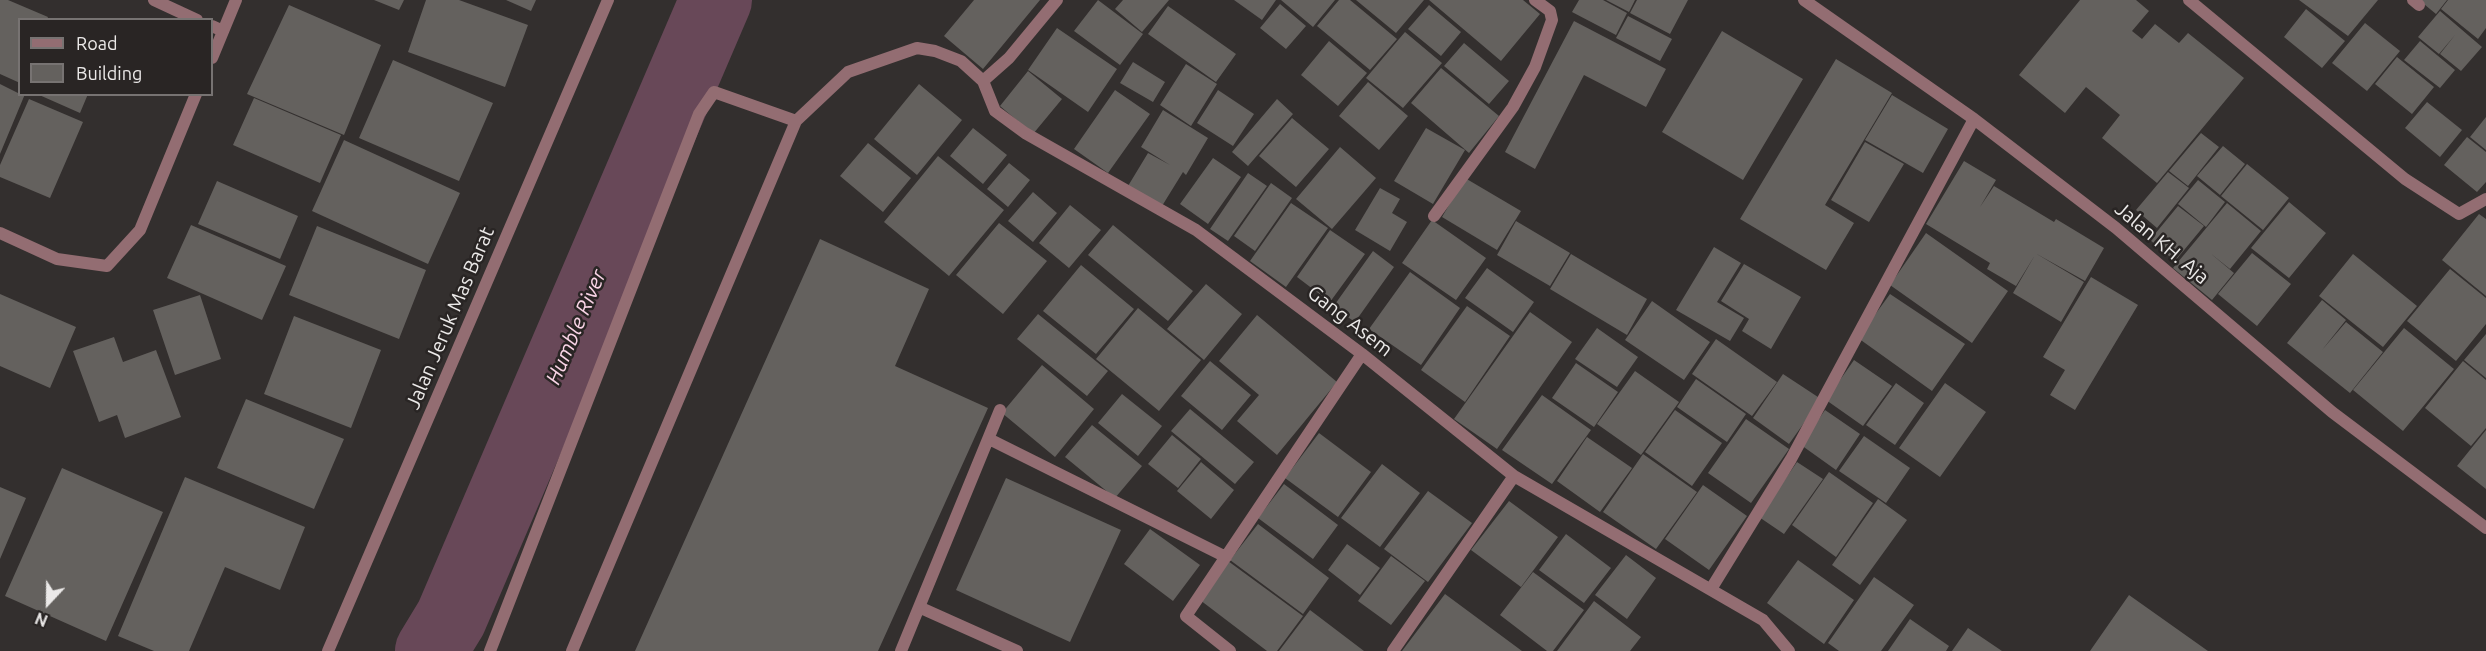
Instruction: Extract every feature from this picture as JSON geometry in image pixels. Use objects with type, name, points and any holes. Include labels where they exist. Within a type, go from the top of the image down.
[{"type":"street","points":[[154,0],[193,18]]},
{"type":"street","points":[[213,52],[217,28],[236,0]]},
{"type":"street","name":"Jalan Jeruk Mas Barat","points":[[328,651],[608,0]]},
{"type":"street","points":[[572,651],[796,121],[848,72],[917,48],[935,51],[961,61],[983,81],[1009,58],[1057,0]]},
{"type":"street","points":[[1434,216],[1513,107],[1535,67],[1552,20],[1550,11],[1535,0]]},
{"type":"street","name":"Jalan KH. Aja","points":[[1804,0],[1974,119],[2116,228],[2332,412],[2486,528]]},
{"type":"street","points":[[2189,0],[2405,179],[2459,214],[2486,199]]},
{"type":"street","name":"Gang Asem","points":[[983,81],[995,111],[1025,133],[1196,230],[1362,354],[1514,476],[1763,620],[1789,651]]},
{"type":"street","points":[[490,651],[699,114],[714,92],[796,121]]},
{"type":"street","points":[[0,233],[57,259],[107,266],[140,230],[195,96]]},
{"type":"street","points":[[1711,589],[1791,459],[1974,119]]},
{"type":"street","points":[[1230,651],[1186,616],[1362,354]]},
{"type":"street","points":[[901,651],[921,608],[1000,410]]},
{"type":"street","points":[[989,440],[1226,557]]},
{"type":"street","points":[[1393,651],[1514,476]]},
{"type":"street","points":[[921,608],[1017,651]]},
{"type":"building","points":[[0,0],[8,0],[48,17],[18,18],[18,82],[0,74]]},
{"type":"building","points":[[374,0],[404,0],[399,10]]},
{"type":"building","points":[[426,0],[459,0],[528,25],[505,87],[408,52]]},
{"type":"building","points":[[506,0],[536,0],[531,11]]},
{"type":"building","points":[[974,0],[1040,0],[983,69],[944,36]]},
{"type":"building","points":[[1098,0],[1143,34],[1120,65],[1074,31]]},
{"type":"building","points":[[1123,0],[1169,0],[1142,32],[1115,9]]},
{"type":"building","points":[[1234,0],[1276,0],[1262,20]]},
{"type":"building","points":[[1281,0],[1335,0],[1313,27]]},
{"type":"building","points":[[1339,0],[1350,0],[1397,39],[1370,70],[1317,26]]},
{"type":"building","points":[[1356,0],[1424,0],[1396,33]]},
{"type":"building","points":[[1429,0],[1523,0],[1540,14],[1501,61]]},
{"type":"building","points":[[1579,0],[1603,0],[1627,13],[1616,35],[1572,12]]},
{"type":"building","points":[[1606,0],[1635,0],[1629,12]]},
{"type":"building","points":[[1637,0],[1688,0],[1670,34],[1630,13]]},
{"type":"building","points":[[2080,0],[2136,0],[2149,11],[2132,31],[2142,39],[2155,24],[2179,43],[2188,33],[2244,78],[2157,183],[2102,138],[2120,115],[2086,87],[2065,113],[2019,75]]},
{"type":"building","points":[[2299,0],[2378,0],[2348,36]]},
{"type":"building","points":[[2419,0],[2447,0],[2436,14]]},
{"type":"building","points":[[2448,0],[2486,0],[2486,28],[2478,39],[2441,9]]},
{"type":"building","points":[[1280,4],[1306,26],[1286,49],[1260,28]]},
{"type":"building","points":[[289,5],[381,45],[344,135],[247,94]]},
{"type":"building","points":[[1429,5],[1461,32],[1441,56],[1408,29]]},
{"type":"building","points":[[1168,6],[1236,54],[1216,82],[1148,34]]},
{"type":"building","points":[[2306,9],[2345,41],[2322,68],[2284,37]]},
{"type":"building","points":[[2440,11],[2482,47],[2461,71],[2440,54],[2455,35],[2439,54],[2418,37]]},
{"type":"building","points":[[1628,16],[1672,39],[1660,61],[1616,38]]},
{"type":"building","points":[[1574,21],[1666,69],[1646,107],[1584,75],[1535,169],[1505,152]]},
{"type":"building","points":[[2365,23],[2400,51],[2367,91],[2332,63]]},
{"type":"building","points":[[1057,28],[1117,69],[1088,112],[1028,70]]},
{"type":"building","points":[[1722,31],[1803,79],[1743,180],[1662,132]]},
{"type":"building","points":[[1405,32],[1442,63],[1403,108],[1366,78]]},
{"type":"building","points":[[1329,41],[1367,73],[1338,106],[1301,75]]},
{"type":"building","points":[[2420,41],[2455,70],[2440,88],[2404,60]]},
{"type":"building","points":[[1464,43],[1509,81],[1489,104],[1444,66]]},
{"type":"building","points":[[2397,57],[2434,87],[2412,114],[2375,84]]},
{"type":"building","points":[[1836,59],[1892,93],[1825,205],[1854,223],[1826,270],[1740,219]]},
{"type":"building","points":[[393,60],[493,103],[459,181],[359,138]]},
{"type":"building","points":[[1133,62],[1165,82],[1153,102],[1120,83]]},
{"type":"building","points":[[1186,64],[1217,84],[1191,126],[1160,105]]},
{"type":"building","points":[[1441,68],[1499,116],[1469,153],[1411,103]]},
{"type":"building","points":[[1028,71],[1062,99],[1033,134],[1000,106]]},
{"type":"building","points":[[1368,82],[1408,116],[1379,150],[1339,116]]},
{"type":"building","points":[[0,84],[18,93],[18,96],[24,96],[0,154]]},
{"type":"building","points":[[919,84],[962,120],[917,175],[874,139]]},
{"type":"building","points":[[1115,90],[1150,114],[1108,173],[1074,149]]},
{"type":"building","points":[[1218,90],[1254,114],[1233,146],[1197,123]]},
{"type":"building","points":[[1892,95],[1948,129],[1923,173],[1865,140]]},
{"type":"building","points":[[42,96],[87,96],[80,113]]},
{"type":"building","points":[[254,98],[341,135],[320,183],[233,145]]},
{"type":"building","points":[[29,99],[83,122],[50,198],[0,177],[0,165]]},
{"type":"building","points":[[1277,99],[1293,114],[1248,166],[1232,152]]},
{"type":"building","points":[[2427,102],[2462,130],[2440,157],[2405,128]]},
{"type":"building","points":[[1163,110],[1208,138],[1186,175],[1183,172],[1162,206],[1128,186],[1148,153],[1170,165],[1141,147]]},
{"type":"building","points":[[2486,117],[2486,150],[2470,137]]},
{"type":"building","points":[[1292,118],[1329,149],[1296,187],[1259,156]]},
{"type":"building","points":[[973,128],[1007,155],[983,184],[950,156]]},
{"type":"building","points":[[1426,128],[1465,150],[1433,204],[1394,181]]},
{"type":"building","points":[[2201,133],[2219,147],[2188,186],[2169,171]]},
{"type":"building","points":[[2467,137],[2486,152],[2486,182],[2477,192],[2444,165]]},
{"type":"building","points":[[344,140],[460,193],[428,264],[312,211]]},
{"type":"building","points":[[1865,142],[1904,164],[1869,222],[1831,200]]},
{"type":"building","points":[[868,143],[911,178],[883,212],[840,176]]},
{"type":"building","points":[[2223,146],[2245,164],[2220,195],[2197,176]]},
{"type":"building","points":[[1340,147],[1376,178],[1332,229],[1296,199]]},
{"type":"building","points":[[938,156],[1004,210],[949,276],[884,222]]},
{"type":"building","points":[[1213,158],[1241,177],[1208,224],[1180,204]]},
{"type":"building","points":[[1964,161],[1996,180],[1980,207],[1994,186],[2054,222],[2056,219],[2104,248],[2085,281],[2035,253],[2084,282],[2061,322],[2013,293],[2035,255],[2016,286],[1987,269],[1990,263],[1926,224]]},
{"type":"building","points":[[1009,163],[1030,180],[1008,207],[987,189]]},
{"type":"building","points":[[2247,164],[2289,198],[2263,230],[2221,196]]},
{"type":"building","points":[[2168,172],[2189,188],[2157,228],[2136,210]]},
{"type":"building","points":[[1248,173],[1267,186],[1228,241],[1210,229]]},
{"type":"building","points":[[1465,178],[1521,211],[1497,250],[1442,217]]},
{"type":"building","points":[[2198,180],[2225,202],[2206,227],[2178,204]]},
{"type":"building","points":[[217,181],[298,216],[280,259],[198,224]]},
{"type":"building","points":[[1271,183],[1292,198],[1255,251],[1234,236]]},
{"type":"building","points":[[1380,188],[1400,199],[1392,213],[1407,222],[1390,251],[1355,230]]},
{"type":"building","points":[[1033,192],[1057,213],[1033,242],[1008,221]]},
{"type":"building","points":[[2289,202],[2326,233],[2289,278],[2251,248]]},
{"type":"building","points":[[1291,203],[1328,228],[1286,287],[1250,261]]},
{"type":"building","points":[[2227,203],[2261,231],[2230,269],[2210,253],[2234,273],[2212,300],[2173,268]]},
{"type":"building","points":[[1070,205],[1101,230],[1069,268],[1039,243]]},
{"type":"building","points":[[2178,206],[2204,226],[2175,261],[2150,240]]},
{"type":"building","points":[[2479,214],[2486,219],[2486,296],[2442,260]]},
{"type":"building","points":[[1432,220],[1486,258],[1456,300],[1402,263]]},
{"type":"building","points":[[1516,221],[1570,253],[1550,286],[1497,255]]},
{"type":"building","points":[[999,223],[1047,261],[1003,314],[956,275]]},
{"type":"building","points":[[191,225],[286,266],[262,320],[167,278]]},
{"type":"building","points":[[1113,225],[1193,291],[1168,321],[1088,255]]},
{"type":"building","points":[[317,226],[426,270],[399,339],[289,295]]},
{"type":"building","points":[[1330,230],[1365,254],[1330,302],[1297,277]]},
{"type":"building","points":[[1926,233],[2008,291],[1972,343],[1890,285]]},
{"type":"building","points":[[820,239],[929,289],[895,366],[988,408],[878,651],[635,651]]},
{"type":"building","points":[[1714,247],[1741,263],[1717,302],[1744,318],[1730,341],[1676,310]]},
{"type":"building","points":[[1373,251],[1394,267],[1355,322],[1333,307]]},
{"type":"building","points":[[2252,253],[2291,284],[2257,326],[2218,294]]},
{"type":"building","points":[[1571,254],[1647,299],[1627,335],[1550,289]]},
{"type":"building","points":[[2353,254],[2417,306],[2383,347],[2319,296]]},
{"type":"building","points":[[1744,264],[1801,297],[1771,349],[1742,331],[1749,319],[1721,301]]},
{"type":"building","points":[[1081,265],[1134,309],[1096,354],[1043,311]]},
{"type":"building","points":[[1487,268],[1534,302],[1513,332],[1465,298]]},
{"type":"building","points":[[2450,269],[2486,298],[2486,324],[2456,361],[2407,321]]},
{"type":"building","points":[[1410,272],[1460,308],[1421,365],[1369,329]]},
{"type":"building","points":[[2091,277],[2138,305],[2075,410],[2050,395],[2065,370],[2043,357]]},
{"type":"building","points":[[1206,284],[1242,314],[1204,360],[1167,329]]},
{"type":"building","points":[[0,294],[76,327],[50,388],[0,366]]},
{"type":"building","points":[[1890,294],[1965,344],[1932,391],[1858,338]]},
{"type":"building","points":[[200,295],[221,359],[175,375],[153,310]]},
{"type":"building","points":[[2322,300],[2346,320],[2322,350],[2346,322],[2383,352],[2350,393],[2287,343]]},
{"type":"building","points":[[1652,301],[1710,342],[1684,380],[1625,340]]},
{"type":"building","points":[[1467,306],[1510,336],[1465,402],[1421,370]]},
{"type":"building","points":[[1138,308],[1201,360],[1159,411],[1096,359]]},
{"type":"building","points":[[1530,312],[1572,342],[1497,449],[1454,419]]},
{"type":"building","points":[[1038,314],[1108,371],[1087,396],[1017,339]]},
{"type":"building","points":[[1257,315],[1337,382],[1277,455],[1237,421],[1259,395],[1219,361]]},
{"type":"building","points":[[294,316],[381,350],[351,428],[264,394]]},
{"type":"building","points":[[1597,328],[1638,357],[1617,387],[1575,359]]},
{"type":"building","points":[[2404,328],[2454,369],[2403,431],[2353,390]]},
{"type":"building","points":[[2486,334],[2486,378],[2464,360]]},
{"type":"building","points":[[114,337],[123,362],[156,350],[181,417],[125,438],[117,415],[99,422],[73,351]]},
{"type":"building","points":[[1716,339],[1777,382],[1752,416],[1692,374]]},
{"type":"building","points":[[1854,360],[1892,386],[1863,426],[1826,400]]},
{"type":"building","points":[[1210,361],[1251,395],[1222,430],[1181,396]]},
{"type":"building","points":[[2463,361],[2486,380],[2486,428],[2471,446],[2425,408]]},
{"type":"building","points":[[1576,363],[1618,392],[1594,427],[1552,398]]},
{"type":"building","points":[[1042,365],[1094,409],[1055,457],[1002,413]]},
{"type":"building","points":[[1635,371],[1679,402],[1641,455],[1597,424]]},
{"type":"building","points":[[1783,374],[1821,399],[1789,444],[1753,418]]},
{"type":"building","points":[[1696,379],[1746,414],[1727,442],[1677,407]]},
{"type":"building","points":[[1896,383],[1924,403],[1895,445],[1866,425]]},
{"type":"building","points":[[1945,383],[1986,412],[1940,477],[1899,448]]},
{"type":"building","points":[[1122,394],[1162,426],[1138,456],[1098,423]]},
{"type":"building","points":[[1542,395],[1591,430],[1552,484],[1502,450]]},
{"type":"building","points":[[246,399],[344,439],[314,509],[217,468]]},
{"type":"building","points":[[1190,409],[1254,462],[1235,484],[1171,431]]},
{"type":"building","points":[[1675,410],[1722,443],[1692,486],[1645,452]]},
{"type":"building","points":[[1825,410],[1860,434],[1836,470],[1801,445]]},
{"type":"building","points":[[1746,419],[1789,449],[1751,503],[1708,473]]},
{"type":"building","points":[[1092,425],[1142,466],[1115,498],[1065,457]]},
{"type":"building","points":[[2486,430],[2486,489],[2457,466]]},
{"type":"building","points":[[1319,433],[1371,472],[1338,517],[1285,478]]},
{"type":"building","points":[[1172,435],[1201,459],[1178,488],[1148,464]]},
{"type":"building","points":[[1864,436],[1910,468],[1886,503],[1839,471]]},
{"type":"building","points":[[1587,437],[1632,468],[1600,512],[1557,481]]},
{"type":"building","points":[[1643,454],[1697,492],[1656,549],[1603,512]]},
{"type":"building","points":[[1201,462],[1234,490],[1211,519],[1177,491]]},
{"type":"building","points":[[1797,462],[1823,479],[1784,534],[1759,517]]},
{"type":"building","points":[[1382,464],[1420,493],[1380,547],[1341,518]]},
{"type":"building","points":[[62,468],[163,512],[106,641],[5,596]]},
{"type":"building","points":[[1829,472],[1873,503],[1836,557],[1792,525]]},
{"type":"building","points":[[185,477],[305,527],[280,590],[225,567],[189,651],[154,651],[118,636]]},
{"type":"building","points":[[1006,478],[1121,530],[1070,642],[956,590]]},
{"type":"building","points":[[1284,484],[1338,525],[1313,559],[1258,518]]},
{"type":"building","points":[[1703,485],[1747,516],[1709,570],[1665,539]]},
{"type":"building","points":[[0,487],[26,498],[0,559]]},
{"type":"building","points":[[1428,491],[1472,523],[1428,582],[1384,549]]},
{"type":"building","points":[[1878,499],[1907,520],[1860,585],[1832,565]]},
{"type":"building","points":[[1509,501],[1558,537],[1521,587],[1471,550]]},
{"type":"building","points":[[1258,524],[1329,578],[1303,614],[1230,560]]},
{"type":"building","points":[[1150,529],[1200,565],[1173,601],[1124,564]]},
{"type":"building","points":[[1566,534],[1611,568],[1584,603],[1539,570]]},
{"type":"building","points":[[1347,544],[1380,568],[1360,595],[1328,570]]},
{"type":"building","points":[[1626,555],[1656,578],[1627,619],[1595,595]]},
{"type":"building","points":[[1391,556],[1425,581],[1391,625],[1358,601]]},
{"type":"building","points":[[1798,560],[1854,600],[1824,644],[1767,603]]},
{"type":"building","points":[[1228,561],[1303,616],[1277,651],[1267,651],[1200,600]]},
{"type":"building","points":[[1533,572],[1584,610],[1553,651],[1547,651],[1500,615]]},
{"type":"building","points":[[1874,577],[1914,605],[1881,651],[1839,651],[1828,643]]},
{"type":"building","points":[[1445,594],[1522,651],[1402,651]]},
{"type":"building","points":[[2129,595],[2208,651],[2090,651]]},
{"type":"building","points":[[1594,601],[1641,637],[1630,651],[1557,651]]},
{"type":"building","points":[[1310,610],[1364,651],[1279,651]]},
{"type":"building","points":[[1910,619],[1949,646],[1946,651],[1888,651]]},
{"type":"building","points":[[1968,628],[2002,651],[1952,651]]},
{"type":"waterway","name":"Humble River","points":[[431,651],[451,618],[716,0]]}]
